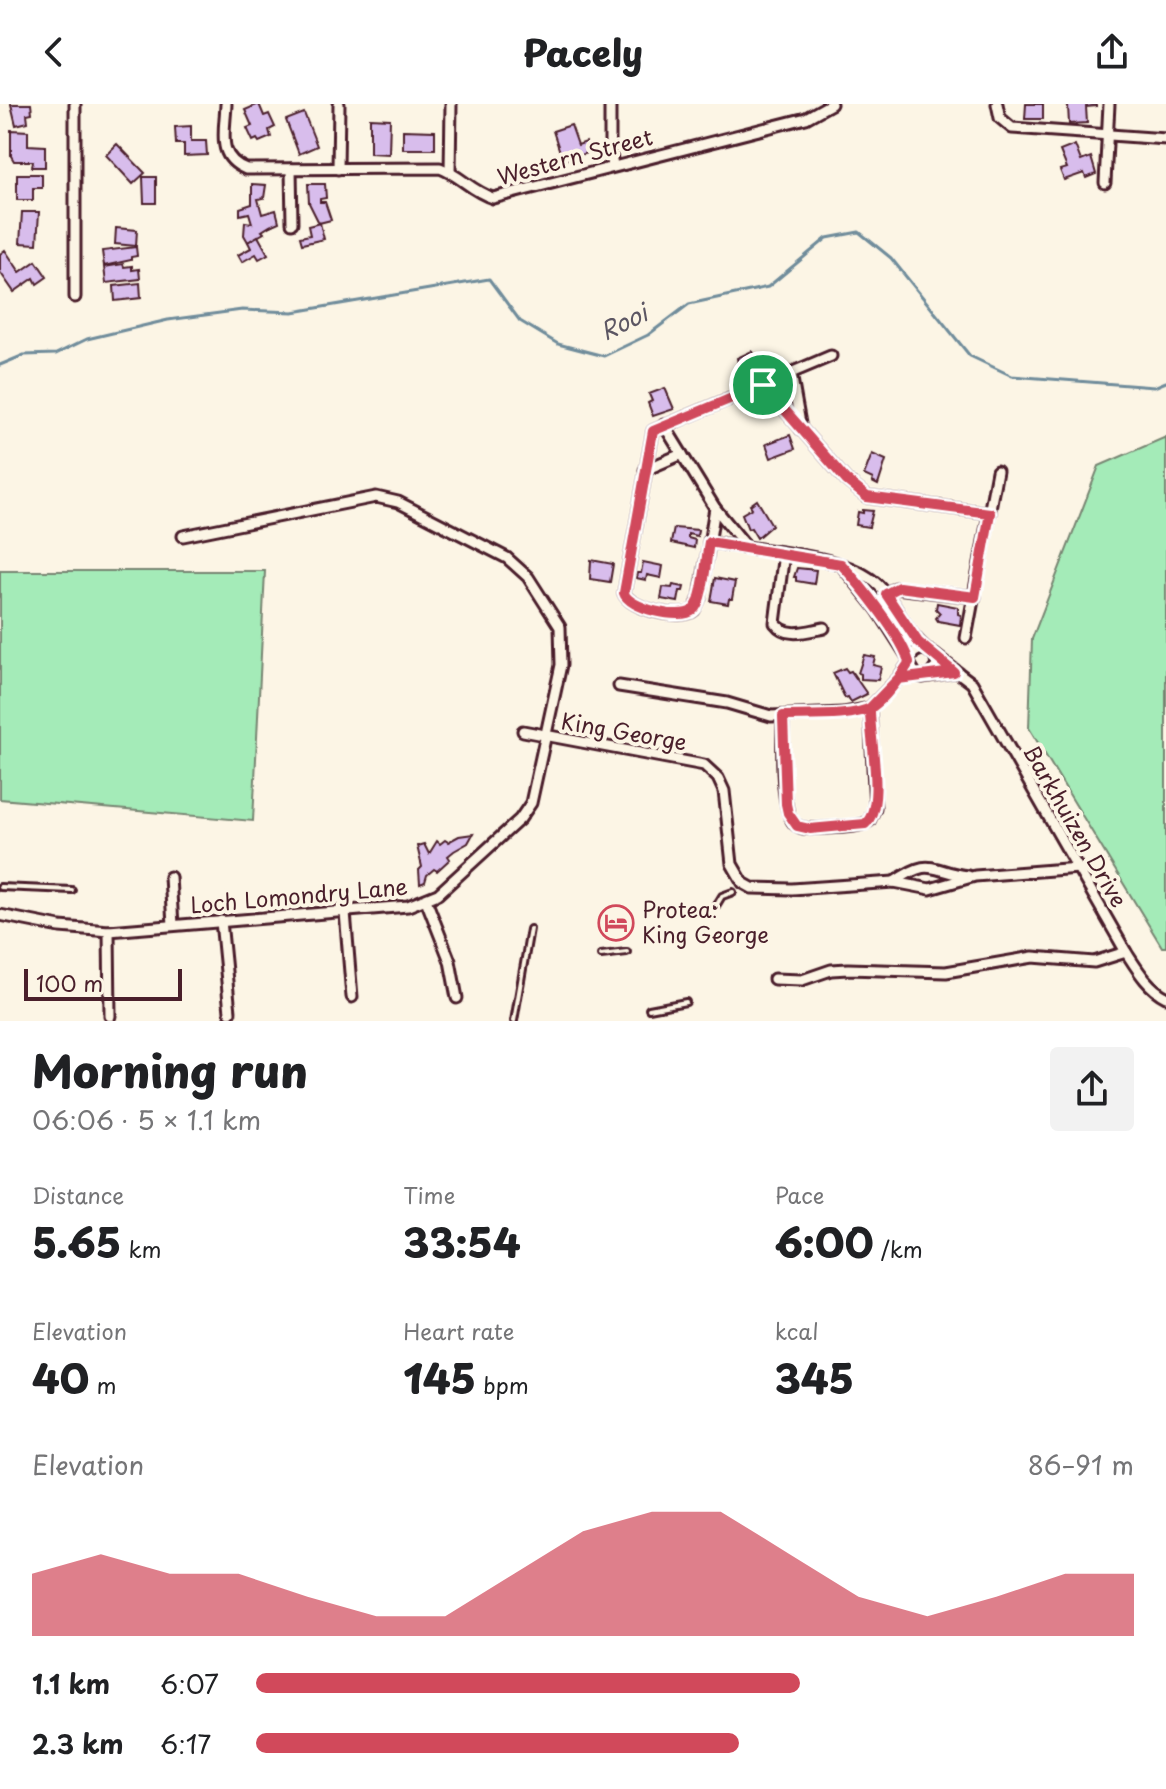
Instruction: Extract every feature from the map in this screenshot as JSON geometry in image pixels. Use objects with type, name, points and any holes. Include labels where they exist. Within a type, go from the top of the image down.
[{"type":"street","points":[[75,104],[75,297]]},
{"type":"street","name":"Western Street","points":[[226,104],[227,155],[233,163],[246,169],[429,167],[450,172],[470,189],[493,198],[806,118],[831,104]]},
{"type":"street","points":[[338,169],[339,104]]},
{"type":"street","points":[[450,172],[451,104]]},
{"type":"street","points":[[610,104],[613,166]]},
{"type":"street","points":[[997,104],[1000,118],[1012,128],[1166,139]]},
{"type":"street","points":[[1105,183],[1109,104]]},
{"type":"street","points":[[291,169],[292,223]]},
{"type":"street","points":[[715,508],[700,598],[695,610],[686,614],[661,612],[634,605],[626,599],[624,593],[651,433],[831,356]]},
{"type":"street","points":[[791,373],[801,429]]},
{"type":"street","points":[[763,385],[846,480],[867,497],[990,513]]},
{"type":"street","points":[[664,425],[715,508],[747,547]]},
{"type":"street","points":[[645,470],[682,454]]},
{"type":"street","points":[[966,638],[997,471]]},
{"type":"street","name":"Loch Lomondry Lane","points":[[0,915],[60,927],[109,931],[408,906],[426,900],[448,885],[526,811],[534,794],[561,665],[560,627],[528,577],[507,558],[398,502],[376,497],[183,536]]},
{"type":"street","points":[[709,542],[841,564],[873,582],[886,594]]},
{"type":"street","points":[[784,553],[775,623],[781,630],[792,633],[824,628]]},
{"type":"street","points":[[841,564],[877,609],[909,661],[911,671],[918,676]]},
{"type":"street","points":[[877,609],[886,594],[899,587],[975,597]]},
{"type":"street","name":"Barkhuizen Drive","points":[[886,594],[911,634],[954,672],[972,683],[1126,952],[1144,979],[1166,997]]},
{"type":"street","points":[[619,686],[727,703],[758,714],[783,716],[843,713],[870,708],[898,679],[917,650],[932,652],[937,666],[931,674]]},
{"type":"street","points":[[898,679],[954,672]]},
{"type":"street","points":[[783,716],[786,804],[792,821],[797,826],[810,829],[858,825],[869,821],[875,808],[870,708]]},
{"type":"street","points":[[523,731],[545,736]]},
{"type":"street","name":"King George","points":[[545,736],[704,765],[718,778],[724,791],[732,864],[743,883],[752,888],[792,889],[894,882],[930,889],[975,876],[1079,868]]},
{"type":"street","name":"King George","points":[[894,882],[911,870],[928,866],[975,876]]},
{"type":"street","points":[[170,877],[173,925]]},
{"type":"street","points":[[426,900],[450,961],[457,998]]},
{"type":"street","points":[[345,912],[352,997]]},
{"type":"street","points":[[221,921],[230,1012]]},
{"type":"street","points":[[109,931],[110,1016]]},
{"type":"street","points":[[774,979],[802,980],[831,970],[848,969],[946,972],[1033,957],[1094,962],[1126,952]]},
{"type":"lane","points":[[0,887],[72,890]]},
{"type":"lane","points":[[716,906],[722,896],[733,892]]},
{"type":"lane","points":[[514,1021],[530,929]]},
{"type":"lane","points":[[601,955],[627,952]]},
{"type":"lane","points":[[649,1009],[686,1002]]},
{"type":"green space","points":[[1166,437],[1166,947],[1162,947],[1029,728],[1032,639],[1099,466]]},
{"type":"green space","points":[[0,571],[265,571],[253,821],[0,799]]},
{"type":"building","points":[[11,104],[31,104],[32,113],[27,114],[28,122],[16,125]]},
{"type":"building","points":[[259,104],[264,116],[269,114],[275,127],[269,130],[271,137],[259,142],[257,139],[253,141],[247,128],[252,126],[245,110]]},
{"type":"building","points":[[1026,104],[1043,104],[1043,119],[1025,119]]},
{"type":"building","points":[[1063,104],[1096,106],[1086,107],[1087,123],[1069,124],[1068,106]]},
{"type":"building","points":[[304,113],[317,146],[299,154],[286,120]]},
{"type":"building","points":[[370,118],[390,119],[389,154],[370,153]]},
{"type":"building","points":[[571,125],[578,145],[586,142],[589,152],[563,161],[553,131]]},
{"type":"building","points":[[191,126],[191,141],[206,141],[207,155],[184,156],[184,144],[176,144],[175,127]]},
{"type":"building","points":[[11,130],[28,131],[28,145],[45,146],[45,167],[32,167],[33,161],[14,161],[11,156]]},
{"type":"building","points":[[403,130],[435,131],[435,149],[403,149]]},
{"type":"building","points":[[117,144],[145,173],[133,184],[106,155]]},
{"type":"building","points":[[1075,145],[1081,161],[1091,157],[1096,174],[1086,178],[1084,173],[1064,180],[1060,170],[1067,168],[1060,151]]},
{"type":"building","points":[[17,174],[42,174],[42,188],[33,188],[33,200],[17,200]]},
{"type":"building","points":[[143,177],[156,177],[156,203],[144,203]]},
{"type":"building","points":[[252,184],[266,185],[264,198],[258,199],[262,214],[276,210],[279,222],[248,242],[244,235],[245,222],[252,223],[249,213],[240,215],[240,208],[252,204]]},
{"type":"building","points":[[308,184],[325,184],[326,198],[320,199],[320,202],[325,202],[331,220],[319,223],[309,203]]},
{"type":"building","points":[[22,212],[39,212],[37,244],[20,243]]},
{"type":"building","points":[[320,223],[324,239],[302,244],[300,237],[310,235],[308,226]]},
{"type":"building","points":[[116,228],[137,230],[136,246],[115,244]]},
{"type":"building","points":[[258,236],[268,254],[259,259],[256,254],[242,262],[238,255],[251,248],[248,242]]},
{"type":"building","points":[[136,247],[137,256],[131,257],[131,260],[104,266],[102,251]]},
{"type":"building","points":[[5,250],[20,272],[36,261],[47,277],[37,284],[34,278],[14,292],[0,272],[0,254]]},
{"type":"building","points":[[123,264],[124,267],[132,266],[132,270],[139,269],[140,279],[106,283],[104,267]]},
{"type":"building","points":[[140,283],[141,298],[115,301],[114,286]]},
{"type":"building","points":[[752,351],[759,368],[748,372],[751,380],[742,384],[737,358]]},
{"type":"building","points":[[665,388],[674,409],[653,416],[648,403],[652,401],[649,394]]},
{"type":"building","points":[[790,435],[795,449],[771,458],[766,444]]},
{"type":"building","points":[[872,454],[886,460],[878,485],[864,475]]},
{"type":"building","points":[[757,500],[772,525],[757,538],[751,528],[748,529],[742,514],[752,508],[750,505]]},
{"type":"building","points":[[863,510],[873,511],[869,527],[856,525],[858,512],[863,513]]},
{"type":"building","points":[[674,528],[698,530],[697,536],[688,534],[688,538],[695,540],[694,548],[671,543]]},
{"type":"building","points":[[591,560],[613,564],[610,582],[590,579]]},
{"type":"building","points":[[643,562],[663,566],[661,578],[647,575],[646,580],[636,578],[637,573],[641,573]]},
{"type":"building","points":[[797,568],[816,570],[814,584],[796,581]]},
{"type":"building","points":[[715,578],[735,582],[728,604],[711,601]]},
{"type":"building","points":[[673,585],[684,587],[678,602],[661,599],[663,587],[672,588]]},
{"type":"building","points":[[937,603],[958,607],[960,625],[938,621],[936,618],[940,613],[936,609]]},
{"type":"building","points":[[864,655],[875,657],[873,665],[881,667],[878,680],[861,679],[858,673]]},
{"type":"building","points":[[845,668],[851,671],[867,694],[851,702],[848,697],[845,698],[833,673]]},
{"type":"building","points":[[473,834],[468,843],[448,856],[450,859],[437,871],[434,869],[420,884],[419,870],[422,867],[417,846],[424,844],[429,854],[437,841],[440,844]]},
{"type":"waterway","name":"Rooi","points":[[0,365],[24,355],[56,354],[87,339],[168,320],[242,310],[293,312],[489,279],[520,321],[558,344],[604,356],[648,335],[689,304],[768,287],[827,238],[859,232],[891,258],[970,356],[1012,376],[1154,387],[1166,382]]},
{"type":"place","name":"Protea: King George","points":[[616,923]]},
{"type":"route","points":[[763,385],[653,431],[624,593],[634,605],[661,612],[686,614],[695,610],[700,598],[709,542],[841,564],[877,609],[909,663],[870,708],[843,713],[783,716],[786,804],[797,826],[810,829],[865,824],[873,814],[876,795],[870,708],[898,679],[954,672],[918,642],[886,594],[899,587],[975,597],[990,513],[867,497],[846,480],[763,385]]}]
